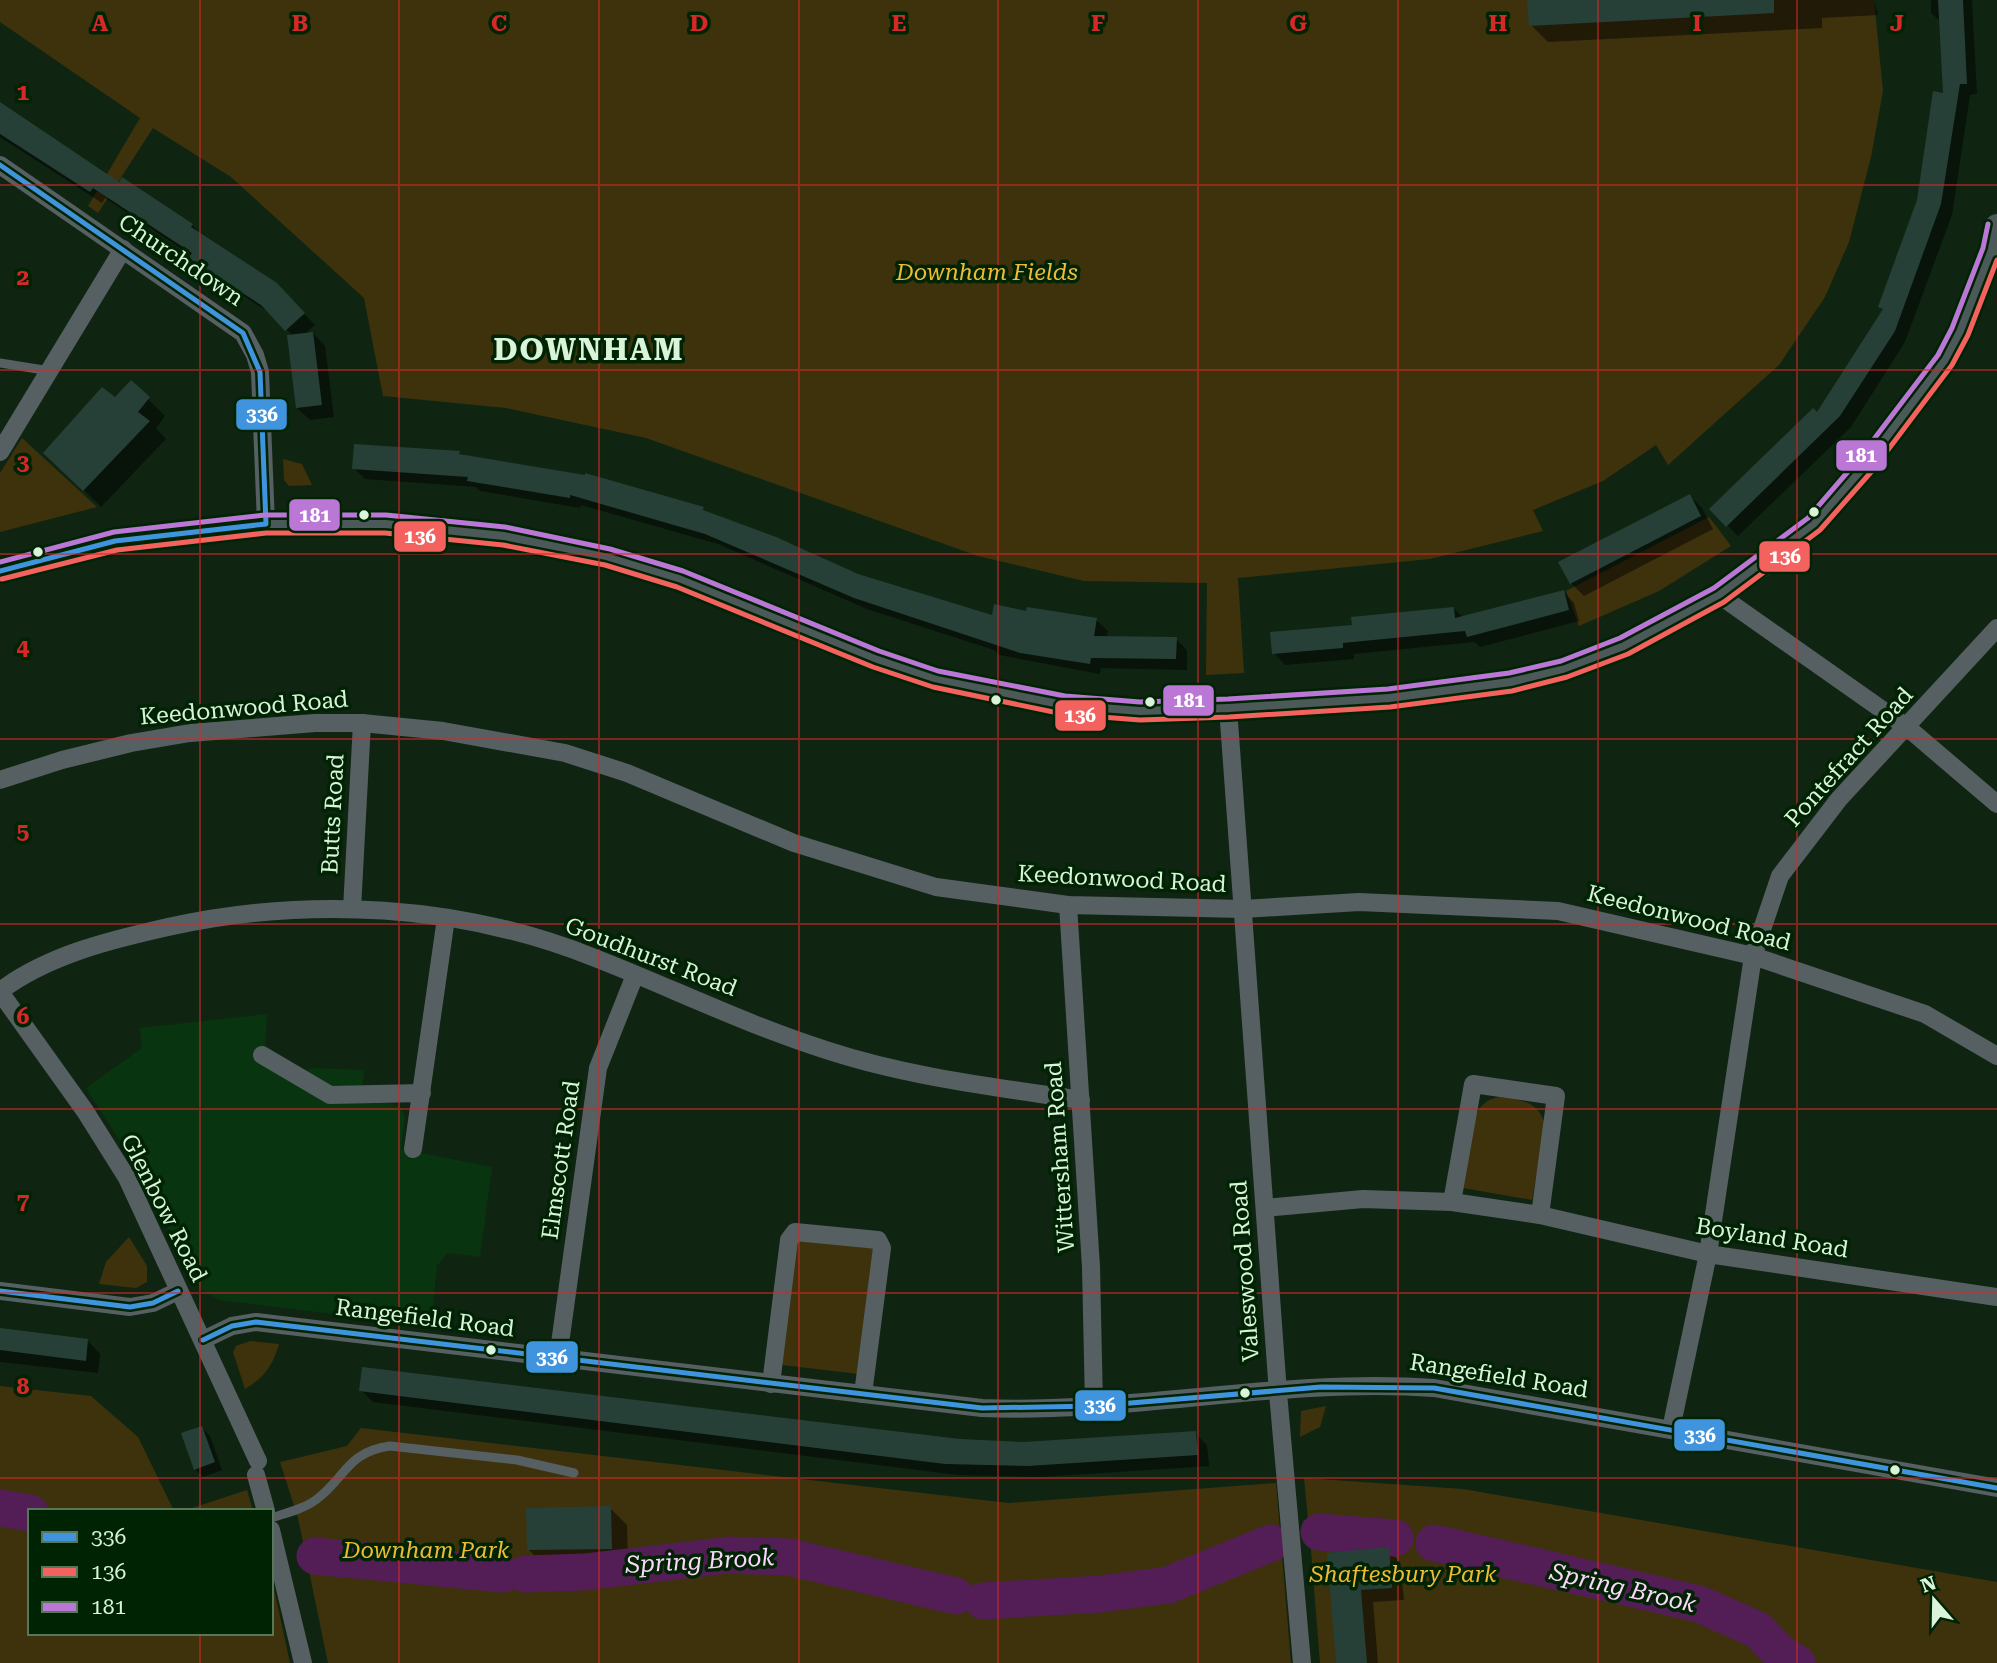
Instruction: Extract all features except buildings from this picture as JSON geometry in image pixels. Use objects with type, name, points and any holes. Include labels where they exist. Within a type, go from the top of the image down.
[{"type":"street","name":"Churchdown","points":[[0,165],[230,322],[251,345],[260,372],[267,524]]},
{"type":"street","points":[[0,571],[115,541],[267,524],[385,524],[504,536],[607,557],[680,579],[876,659],[936,679],[1064,705],[1140,711],[1228,708],[1389,698],[1511,682],[1564,669],[1624,646],[1718,595],[1768,561],[1814,524],[1886,439],[1945,360],[1960,332],[1991,251],[1997,226]]},
{"type":"street","points":[[3,441],[51,372],[122,249]]},
{"type":"street","points":[[1718,595],[1908,728],[1997,804]]},
{"type":"street","name":"Pontefract Road","points":[[1671,1429],[1708,1254],[1754,956],[1780,876],[1839,799],[1908,728],[1997,628]]},
{"type":"street","name":"Valeswood Road","points":[[1228,708],[1278,1393],[1302,1663]]},
{"type":"street","name":"Keedonwood Road","points":[[0,780],[62,760],[131,743],[214,731],[315,723],[362,723],[443,731],[565,753],[627,773],[794,843],[852,864],[936,887],[1068,905],[1243,909],[1359,902],[1558,911],[1754,956],[1924,1014],[1997,1056]]},
{"type":"street","name":"Butts Road","points":[[352,909],[362,723]]},
{"type":"street","name":"Wittersham Road","points":[[1068,905],[1091,1267],[1094,1406]]},
{"type":"street","name":"Goudhurst Road","points":[[0,991],[20,976],[63,957],[133,935],[255,912],[352,909],[446,918],[593,957],[751,1024],[827,1051],[951,1080],[1081,1100]]},
{"type":"street","points":[[413,1150],[446,918]]},
{"type":"street","name":"Elmscott Road","points":[[558,1359],[598,1068],[635,975]]},
{"type":"street","name":"Glenbow Road","points":[[0,991],[85,1111],[127,1178],[203,1340],[257,1468],[266,1509]]},
{"type":"street","points":[[262,1055],[330,1095],[422,1093]]},
{"type":"street","points":[[1452,1202],[1473,1084],[1556,1096],[1540,1215]]},
{"type":"street","name":"Boyland Road","points":[[1265,1208],[1363,1199],[1452,1202],[1540,1215],[1708,1254],[1997,1297]]},
{"type":"street","points":[[771,1384],[789,1240],[795,1232],[878,1240],[882,1248],[863,1394]]},
{"type":"street","points":[[0,1291],[130,1307],[153,1303],[178,1291]]},
{"type":"street","name":"Rangefield Road","points":[[203,1340],[232,1325],[256,1322],[982,1408],[1094,1406],[1363,1386],[1434,1388],[1997,1488]]},
{"type":"street","points":[[273,1538],[303,1663]]},
{"type":"lane","points":[[0,363],[44,368],[51,372]]},
{"type":"lane","points":[[273,1517],[315,1501],[355,1458],[376,1448],[390,1446],[517,1460],[574,1473]]},
{"type":"shaded area","points":[[267,1014],[265,1048],[305,1071],[312,1068],[364,1070],[361,1097],[400,1106],[405,1117],[401,1149],[492,1167],[480,1257],[447,1253],[437,1266],[431,1326],[219,1300],[202,1290],[122,1144],[86,1088],[142,1048],[140,1028]]},
{"type":"green space","name":"Downham Fields","points":[[0,0],[1874,0],[1883,91],[1871,157],[1849,242],[1825,297],[1779,365],[1668,465],[1656,445],[1603,481],[1533,510],[1543,531],[1430,559],[1238,578],[1244,673],[1206,675],[1207,583],[1084,581],[978,556],[646,438],[506,408],[383,396],[364,298],[231,177],[153,128],[98,213],[88,206],[140,118],[0,22]]},
{"type":"green space","points":[[22,438],[97,507],[0,532],[0,473]]},
{"type":"green space","points":[[283,459],[302,464],[312,485],[289,486],[284,480]]},
{"type":"green space","points":[[1709,517],[1731,546],[1659,591],[1579,626],[1566,591]]},
{"type":"green space","points":[[1500,1097],[1529,1104],[1543,1118],[1545,1126],[1532,1200],[1463,1188],[1475,1117],[1484,1103]]},
{"type":"green space","points":[[129,1237],[147,1266],[147,1282],[136,1288],[99,1284],[106,1262]]},
{"type":"green space","points":[[797,1241],[874,1248],[859,1374],[782,1365]]},
{"type":"green space","points":[[250,1341],[279,1344],[267,1370],[245,1389],[233,1352],[236,1346]]},
{"type":"green space","points":[[0,1386],[91,1396],[138,1437],[173,1509],[28,1509],[28,1635],[273,1635],[273,1584],[290,1663],[0,1663]]},
{"type":"green space","points":[[1326,1406],[1320,1427],[1300,1437],[1301,1411]]},
{"type":"green space","name":"Downham Park","points":[[361,1428],[1009,1503],[1276,1483],[1291,1663],[328,1663],[298,1518],[280,1462],[347,1446]]},
{"type":"green space","name":"Shaftesbury Park","points":[[1304,1478],[1463,1489],[1997,1582],[1997,1663],[1320,1663],[1310,1538],[1305,1536],[1303,1521],[1308,1519]]},
{"type":"green space","points":[[247,1490],[252,1509],[189,1509]]},
{"type":"waterway","name":"Spring Brook","points":[[0,1508],[28,1513]]},
{"type":"waterway","points":[[1319,1532],[1395,1538]]},
{"type":"waterway","name":"Spring Brook","points":[[983,1601],[1100,1594],[1168,1585],[1271,1543]]},
{"type":"waterway","name":"Spring Brook","points":[[1434,1543],[1699,1604],[1758,1630],[1781,1654],[1797,1663]]},
{"type":"waterway","name":"Spring Brook","points":[[525,1574],[584,1572],[729,1555],[789,1557],[956,1596]]},
{"type":"waterway","name":"Spring Brook","points":[[315,1556],[503,1574]]},
{"type":"transit line","name":"336","points":[[0,165],[243,333],[260,372],[266,524],[115,541],[0,571]]},
{"type":"transit line","name":"181","points":[[0,562],[114,532],[265,515],[386,515],[505,527],[610,549],[683,571],[879,651],[938,671],[1065,696],[1140,702],[1228,699],[1388,689],[1509,673],[1561,661],[1620,638],[1714,588],[1808,518],[1858,460],[1938,355],[1952,328],[1983,248],[1988,224]]},
{"type":"transit line","name":"136","points":[[2,579],[117,550],[266,533],[385,533],[503,545],[605,565],[677,587],[873,667],[933,687],[1063,714],[1140,720],[1229,717],[1390,707],[1512,691],[1567,677],[1628,654],[1724,602],[1820,530],[1872,471],[1952,365],[1968,335],[1997,260]]},
{"type":"transit line","name":"336","points":[[0,1291],[130,1307],[153,1303],[178,1291]]},
{"type":"transit line","name":"336","points":[[203,1340],[232,1326],[256,1322],[982,1408],[1095,1406],[1321,1387],[1434,1388],[1997,1488]]},
{"type":"district","name":"DOWNHAM","points":[[589,349]]}]
